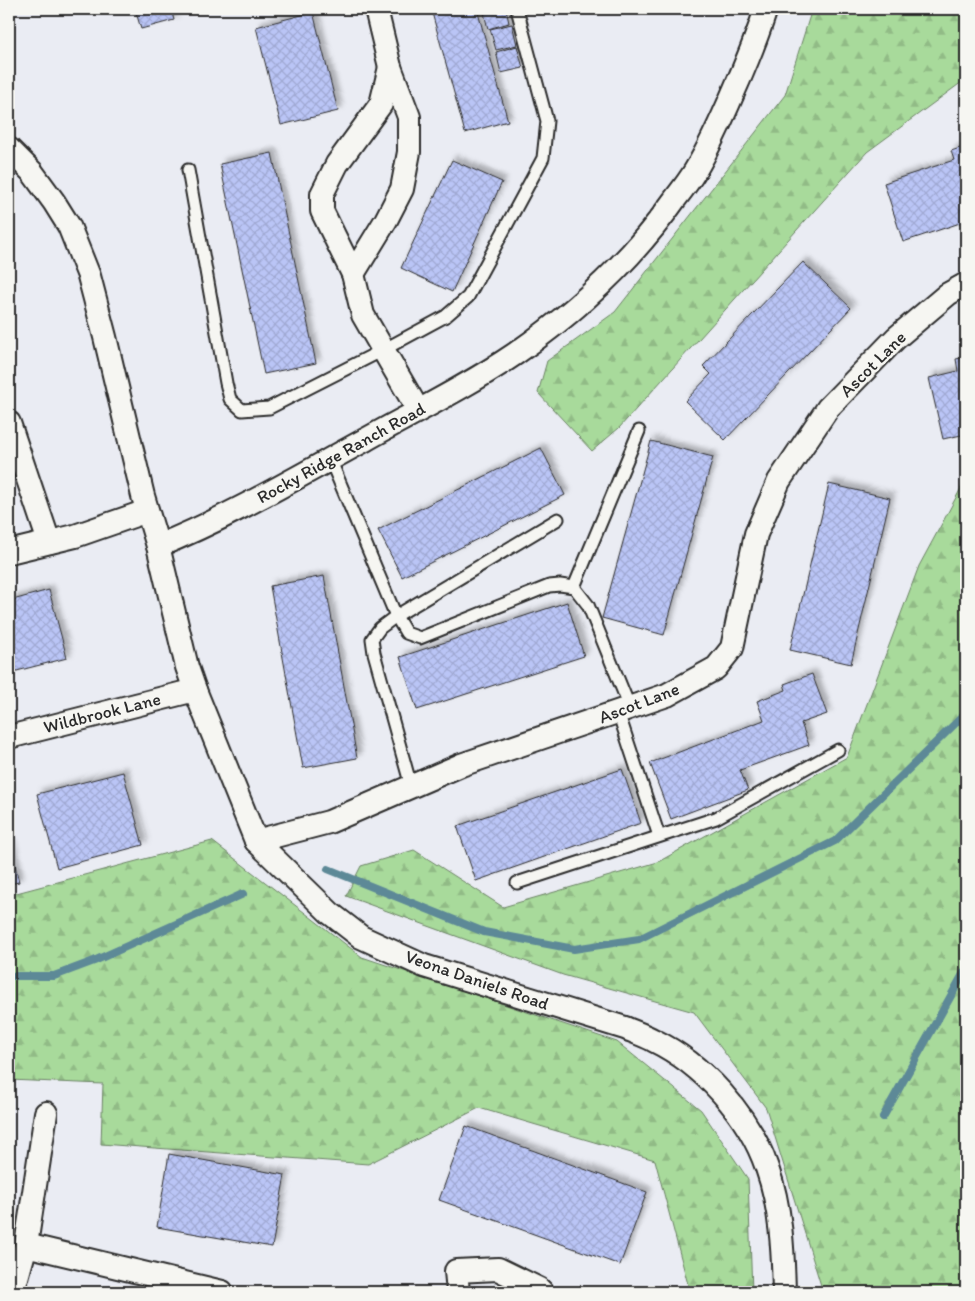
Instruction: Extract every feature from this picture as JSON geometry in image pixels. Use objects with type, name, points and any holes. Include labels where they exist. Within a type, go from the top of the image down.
[{"type":"street","points":[[353,274],[386,220],[402,189],[409,152],[409,117],[390,68],[376,9]]},
{"type":"street","name":"Rocky Ridge Ranch Road","points":[[158,546],[187,534],[259,498],[472,381],[558,322],[597,289],[644,240],[695,172],[719,127],[755,43],[766,9]]},
{"type":"street","points":[[390,68],[381,104],[337,164],[322,194],[322,211],[353,274],[363,315],[418,410]]},
{"type":"street","points":[[9,149],[32,172],[54,202],[69,226],[89,276],[106,337],[143,496],[158,546]]},
{"type":"street","name":"Ascot Lane","points":[[256,841],[329,822],[460,765],[667,695],[716,668],[732,648],[756,534],[779,480],[828,408],[896,338],[948,294],[966,284]]},
{"type":"street","points":[[9,423],[49,542]]},
{"type":"street","points":[[9,552],[75,536],[148,511]]},
{"type":"street","name":"Veona Daniels Road","points":[[158,546],[187,667],[256,841],[330,913],[361,937],[424,966],[625,1028],[653,1040],[677,1054],[715,1084],[741,1117],[758,1146],[767,1168],[776,1204],[782,1250],[784,1292]]},
{"type":"street","name":"Wildbrook Lane","points":[[9,737],[195,690]]},
{"type":"street","points":[[13,1292],[26,1245],[46,1113]]},
{"type":"street","points":[[26,1245],[139,1283],[222,1292]]},
{"type":"street","points":[[458,1292],[456,1271],[498,1268],[542,1292]]},
{"type":"lane","points":[[188,170],[230,399],[242,410],[269,408],[384,350],[446,316],[468,297],[543,158],[547,121],[517,9]]},
{"type":"lane","points":[[574,587],[639,431]]},
{"type":"lane","points":[[330,459],[396,616],[406,633],[420,638],[550,586],[574,587],[588,605],[624,710],[659,836]]},
{"type":"lane","points":[[411,786],[374,653],[372,639],[380,628],[396,616],[558,519]]},
{"type":"lane","points":[[517,883],[716,818],[838,750]]},
{"type":"green space","points":[[812,9],[966,9],[966,79],[867,152],[619,428],[592,451],[538,393],[547,361],[615,312],[785,95]]},
{"type":"green space","points":[[966,479],[966,1292],[823,1292],[766,1108],[694,1012],[563,975],[346,896],[361,866],[414,850],[503,907],[658,862],[847,757],[919,566]]},
{"type":"green space","points":[[212,841],[362,957],[617,1042],[701,1110],[748,1179],[752,1292],[690,1292],[655,1160],[479,1108],[368,1164],[101,1144],[103,1084],[9,1080],[9,895]]},
{"type":"building","points":[[135,9],[171,9],[174,20],[141,29]]},
{"type":"building","points":[[431,9],[477,9],[508,121],[465,133]]},
{"type":"building","points":[[483,9],[506,9],[509,23],[488,29]]},
{"type":"building","points":[[313,12],[338,111],[281,125],[256,27]]},
{"type":"building","points":[[512,24],[517,45],[496,50],[490,29]]},
{"type":"building","points":[[517,46],[523,68],[501,73],[496,52]]},
{"type":"building","points":[[966,146],[966,221],[903,242],[884,183],[954,160],[951,151]]},
{"type":"building","points":[[272,153],[316,363],[264,374],[220,164]]},
{"type":"building","points":[[452,160],[502,182],[452,292],[401,268]]},
{"type":"building","points":[[803,262],[851,308],[725,440],[685,401],[711,374],[703,366]]},
{"type":"building","points":[[966,357],[966,434],[943,439],[929,378],[958,371],[956,359]]},
{"type":"building","points":[[651,441],[713,457],[664,635],[602,618]]},
{"type":"building","points":[[541,448],[565,495],[402,577],[378,530]]},
{"type":"building","points":[[829,484],[890,498],[851,664],[790,650]]},
{"type":"building","points":[[324,576],[357,758],[303,768],[270,586]]},
{"type":"building","points":[[49,590],[67,658],[9,673],[9,601]]},
{"type":"building","points":[[567,602],[584,656],[417,710],[400,657]]},
{"type":"building","points":[[812,674],[827,714],[801,723],[809,745],[740,770],[748,790],[671,819],[650,763],[764,720],[757,701],[786,690],[784,684]]},
{"type":"building","points":[[622,769],[641,823],[476,881],[457,826]]},
{"type":"building","points":[[123,772],[143,845],[57,868],[37,794]]},
{"type":"building","points":[[9,840],[19,882],[9,884]]},
{"type":"building","points":[[466,1126],[647,1192],[620,1265],[439,1200]]},
{"type":"building","points":[[169,1154],[285,1175],[272,1247],[157,1227]]},
{"type":"waterway","points":[[328,869],[484,932],[574,949],[639,939],[835,841],[966,713]]},
{"type":"waterway","points":[[9,976],[54,976],[94,961],[243,894]]},
{"type":"waterway","points":[[883,1117],[966,969]]}]
